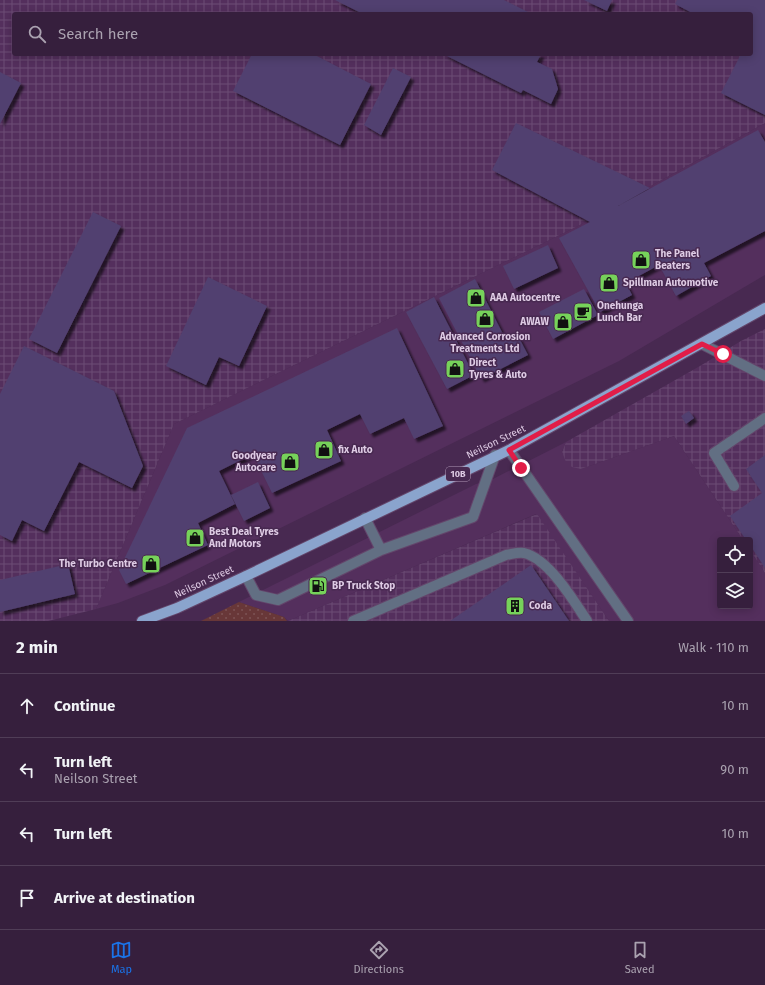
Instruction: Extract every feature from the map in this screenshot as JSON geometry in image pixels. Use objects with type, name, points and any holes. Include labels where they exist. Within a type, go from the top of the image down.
[{"type":"main road","name":"Neilson Street","points":[[142,621],[177,608],[246,576],[509,450],[765,308]]},
{"type":"lane","points":[[702,344],[765,376]]},
{"type":"lane","points":[[734,486],[714,453],[765,418]]},
{"type":"lane","points":[[509,450],[628,621]]},
{"type":"lane","points":[[246,576],[256,595],[278,600],[381,550],[473,517],[496,455]]},
{"type":"lane","points":[[365,518],[381,550]]},
{"type":"lane","points":[[352,621],[506,555],[519,553],[525,554],[537,560],[549,570],[564,587],[588,621]]},
{"type":"shaded area","points":[[0,0],[765,0],[765,123],[578,226],[174,424],[96,609],[48,621],[0,621]]},
{"type":"shaded area","points":[[765,123],[765,275],[619,361],[165,585],[118,603],[96,609],[174,424],[578,226]]},
{"type":"shaded area","points":[[765,329],[765,573],[753,555],[753,537],[741,537],[674,436],[581,469],[572,467],[566,462],[562,452],[566,442],[741,341]]},
{"type":"shaded area","points":[[674,436],[741,537],[717,537],[717,609],[753,609],[753,555],[765,573],[765,621],[609,621],[536,514],[288,621],[284,617],[239,602],[476,484],[491,480],[566,442],[562,452],[581,469]]},
{"type":"shaded area","points":[[537,514],[609,621],[288,621]]},
{"type":"shaded area","points":[[239,602],[284,617],[287,621],[201,621]]},
{"type":"building","points":[[335,0],[504,0],[528,12],[359,12]]},
{"type":"building","points":[[584,0],[612,0],[607,11]]},
{"type":"building","points":[[677,0],[765,0],[765,115],[721,93],[740,56],[753,56],[753,12],[690,12],[675,4]]},
{"type":"building","points":[[251,56],[317,56],[371,84],[340,145],[233,91]]},
{"type":"building","points":[[447,56],[540,56],[537,62],[552,69],[558,89],[551,104],[523,90],[521,93]]},
{"type":"building","points":[[393,68],[411,77],[381,135],[364,125]]},
{"type":"building","points":[[0,72],[21,83],[0,124]]},
{"type":"building","points":[[516,123],[650,188],[618,206],[758,130],[765,142],[765,231],[704,263],[711,276],[676,296],[659,265],[626,283],[632,295],[600,312],[559,238],[590,222],[492,170]]},
{"type":"building","points":[[93,212],[121,226],[57,353],[29,339]]},
{"type":"building","points":[[548,245],[558,268],[514,289],[503,266]]},
{"type":"building","points":[[208,277],[267,306],[239,366],[219,357],[206,385],[166,366]]},
{"type":"building","points":[[475,279],[505,338],[516,332],[528,355],[481,379],[439,298]]},
{"type":"building","points":[[584,289],[598,315],[553,339],[539,312]]},
{"type":"building","points":[[434,297],[474,375],[447,389],[406,312]]},
{"type":"building","points":[[397,328],[443,426],[414,439],[404,418],[370,434],[360,414],[327,430],[341,461],[272,493],[253,454],[219,471],[235,504],[198,523],[208,545],[126,584],[119,570],[187,428]]},
{"type":"building","points":[[24,346],[114,391],[143,466],[132,488],[79,462],[44,531],[22,520],[12,541],[0,535],[0,394]]},
{"type":"building","points":[[689,411],[694,418],[686,424],[681,416]]},
{"type":"building","points":[[765,455],[765,568],[753,550],[753,537],[744,537],[730,516],[762,493],[746,469]]},
{"type":"building","points":[[258,482],[270,508],[244,521],[231,495]]},
{"type":"building","points":[[68,564],[75,594],[0,612],[0,580]]},
{"type":"building","name":"Coda","points":[[531,565],[569,621],[450,621],[495,590]]},
{"type":"place","name":"The Panel Beaters","points":[[641,260]]},
{"type":"place","name":"Spillman Automotive","points":[[609,283]]},
{"type":"place","name":"AAA Autocentre","points":[[476,298]]},
{"type":"place","name":"Onehunga Lunch Bar","points":[[583,312]]},
{"type":"place","name":"Advanced Corrosion Treatments Ltd","points":[[485,319]]},
{"type":"place","name":"AWAW","points":[[563,322]]},
{"type":"place","name":"Direct Tyres & Auto","points":[[455,369]]},
{"type":"place","name":"fix Auto","points":[[324,450]]},
{"type":"place","name":"Goodyear Autocare","points":[[290,462]]},
{"type":"place","name":"Best Deal Tyres And Motors","points":[[195,538]]},
{"type":"place","name":"The Turbo Centre","points":[[151,564]]},
{"type":"place","name":"BP Truck Stop","points":[[318,586]]},
{"type":"place","name":"Coda","points":[[515,606]]},
{"type":"route","points":[[521,468],[509,450],[702,344],[723,354]]}]
